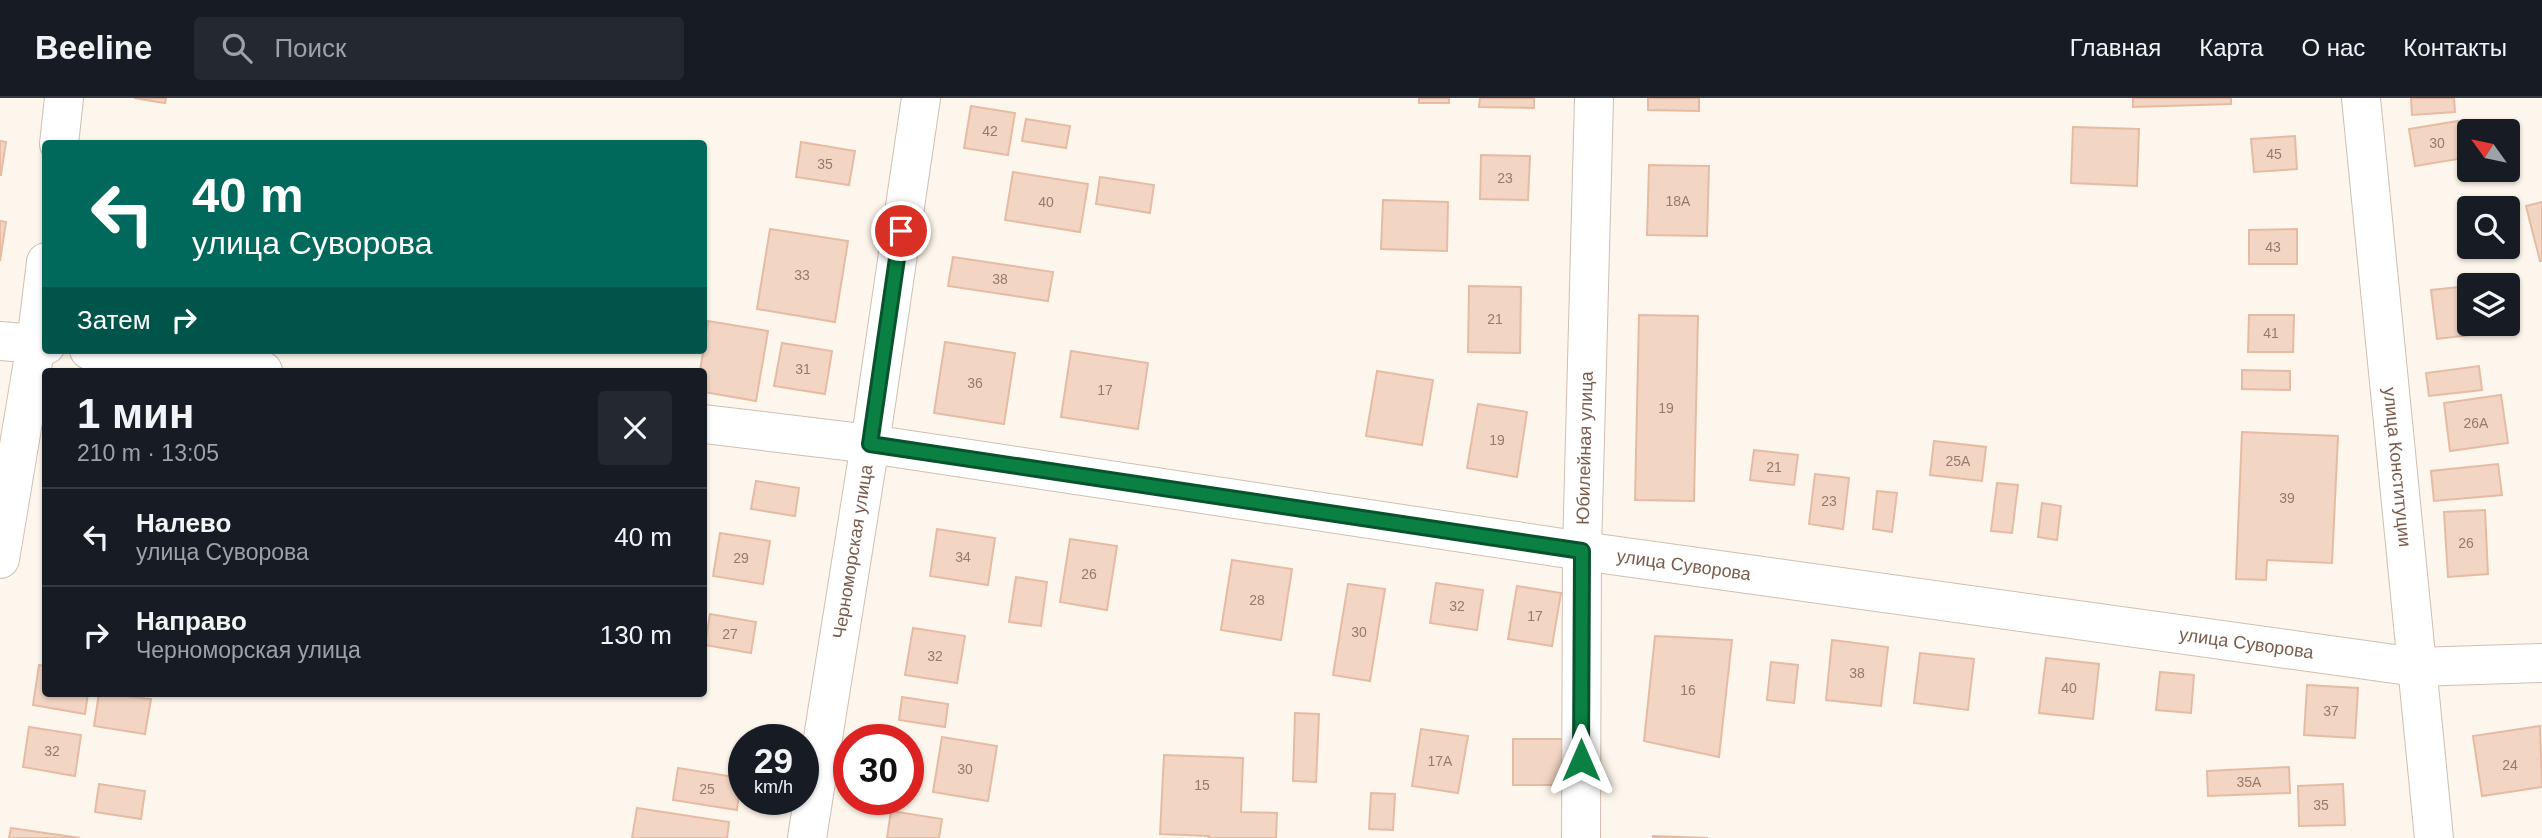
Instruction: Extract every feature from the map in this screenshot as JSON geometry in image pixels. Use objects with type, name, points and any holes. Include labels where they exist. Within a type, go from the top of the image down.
[{"type":"street","points":[[59,140],[64,98]]},
{"type":"street","name":"Черноморская улица","points":[[807,838],[870,444],[921,98]]},
{"type":"street","name":"Юбилейная улица","points":[[1581,838],[1582,551],[1594,98]]},
{"type":"street","name":"улица Конституции","points":[[2361,98],[2434,838]]},
{"type":"street","points":[[0,559],[27,343],[42,279]]},
{"type":"street","points":[[122,354],[238,368]]},
{"type":"street","name":"улица Суворова","points":[[707,424],[870,444],[1582,551],[2416,667],[2542,663]]},
{"type":"building","points":[[134,98],[166,98],[165,103]]},
{"type":"building","points":[[1419,98],[1449,98],[1449,103],[1419,103]]},
{"type":"building","points":[[1480,98],[1534,98],[1534,108],[1479,107]]},
{"type":"building","points":[[1648,98],[1699,98],[1699,111],[1648,110]]},
{"type":"building","points":[[2133,98],[2231,98],[2231,104],[2133,107]]},
{"type":"building","points":[[2411,98],[2454,98],[2455,112],[2412,115]]},
{"type":"building","points":[[971,106],[1015,113],[1008,155],[964,148]]},
{"type":"building","points":[[1026,119],[1070,126],[1066,148],[1022,141]]},
{"type":"building","points":[[2457,121],[2457,159],[2415,166],[2409,129]]},
{"type":"building","points":[[2073,127],[2139,129],[2137,186],[2071,183]]},
{"type":"building","points":[[2295,136],[2297,169],[2254,172],[2251,139]]},
{"type":"building","points":[[0,141],[6,142],[1,175],[0,175]]},
{"type":"building","points":[[801,142],[855,151],[849,185],[796,177]]},
{"type":"building","points":[[1481,155],[1530,156],[1528,200],[1480,199]]},
{"type":"building","points":[[1649,165],[1709,166],[1707,236],[1647,235]]},
{"type":"building","points":[[1013,172],[1088,184],[1080,232],[1005,220]]},
{"type":"building","points":[[1100,177],[1154,185],[1150,213],[1096,204]]},
{"type":"building","points":[[1383,200],[1448,202],[1447,251],[1381,249]]},
{"type":"building","points":[[2542,202],[2542,261],[2540,261],[2526,206]]},
{"type":"building","points":[[0,221],[6,222],[0,261]]},
{"type":"building","points":[[770,229],[848,241],[835,322],[757,309]]},
{"type":"building","points":[[2297,229],[2297,264],[2249,264],[2249,230]]},
{"type":"building","points":[[953,257],[1053,272],[1048,301],[948,286]]},
{"type":"building","points":[[1469,286],[1521,287],[1520,353],[1468,352]]},
{"type":"building","points":[[2457,287],[2457,336],[2462,336],[2437,339],[2431,290]]},
{"type":"building","points":[[1639,315],[1698,316],[1694,501],[1635,500]]},
{"type":"building","points":[[2249,315],[2294,315],[2293,352],[2248,352]]},
{"type":"building","points":[[708,321],[768,331],[756,401],[707,393],[707,368],[700,368],[703,354],[707,354]]},
{"type":"building","points":[[945,342],[1015,353],[1004,424],[934,413]]},
{"type":"building","points":[[782,343],[832,351],[825,394],[774,386]]},
{"type":"building","points":[[1071,351],[1148,363],[1138,429],[1061,417]]},
{"type":"building","points":[[2479,366],[2482,390],[2429,396],[2426,373]]},
{"type":"building","points":[[2242,370],[2290,371],[2290,390],[2242,389]]},
{"type":"building","points":[[1377,371],[1433,380],[1422,445],[1366,436]]},
{"type":"building","points":[[2501,395],[2508,443],[2450,451],[2444,403]]},
{"type":"building","points":[[1478,404],[1527,412],[1517,477],[1467,468]]},
{"type":"building","points":[[2242,432],[2338,436],[2332,563],[2267,560],[2266,580],[2236,579]]},
{"type":"building","points":[[1934,441],[1986,447],[1982,481],[1930,475]]},
{"type":"building","points":[[1754,450],[1798,455],[1794,485],[1750,480]]},
{"type":"building","points":[[2498,464],[2502,495],[2434,501],[2431,471]]},
{"type":"building","points":[[1815,474],[1849,478],[1843,529],[1809,524]]},
{"type":"building","points":[[756,481],[799,488],[795,516],[751,509]]},
{"type":"building","points":[[1997,483],[2018,485],[2012,533],[1991,531]]},
{"type":"building","points":[[1877,491],[1897,493],[1892,532],[1873,529]]},
{"type":"building","points":[[2042,503],[2061,506],[2057,540],[2038,537]]},
{"type":"building","points":[[2485,510],[2488,574],[2448,577],[2444,512]]},
{"type":"building","points":[[937,529],[995,538],[988,585],[930,576]]},
{"type":"building","points":[[720,533],[770,541],[763,584],[713,576]]},
{"type":"building","points":[[1070,539],[1117,546],[1107,610],[1060,602]]},
{"type":"building","points":[[1232,560],[1292,569],[1281,640],[1221,630]]},
{"type":"building","points":[[1016,577],[1047,582],[1041,626],[1009,622]]},
{"type":"building","points":[[1436,583],[1483,590],[1477,630],[1430,623]]},
{"type":"building","points":[[1348,584],[1385,589],[1370,681],[1333,675]]},
{"type":"building","points":[[1517,586],[1561,593],[1552,646],[1508,639]]},
{"type":"building","points":[[710,614],[756,622],[751,653],[707,645]]},
{"type":"building","points":[[913,628],[965,636],[957,683],[905,675]]},
{"type":"building","points":[[1655,636],[1732,640],[1719,757],[1644,741]]},
{"type":"building","points":[[1832,640],[1888,647],[1881,706],[1826,700]]},
{"type":"building","points":[[1920,653],[1974,659],[1968,710],[1914,703]]},
{"type":"building","points":[[2046,658],[2099,664],[2093,719],[2039,713]]},
{"type":"building","points":[[1771,662],[1798,665],[1794,703],[1767,700]]},
{"type":"building","points":[[39,665],[42,665],[42,697],[87,697],[85,714],[33,705]]},
{"type":"building","points":[[2160,672],[2194,675],[2191,713],[2156,710]]},
{"type":"building","points":[[2307,685],[2358,688],[2355,738],[2304,735]]},
{"type":"building","points":[[98,697],[151,699],[145,734],[94,726]]},
{"type":"building","points":[[902,697],[948,704],[945,727],[899,720]]},
{"type":"building","points":[[1295,713],[1319,714],[1316,782],[1293,781]]},
{"type":"building","points":[[2540,726],[2542,787],[2482,796],[2473,736]]},
{"type":"building","points":[[29,727],[81,735],[75,776],[23,767]]},
{"type":"building","points":[[1421,729],[1468,736],[1458,793],[1412,786]]},
{"type":"building","points":[[942,737],[997,746],[988,801],[933,792]]},
{"type":"building","points":[[1513,739],[1563,739],[1562,785],[1513,785]]},
{"type":"building","points":[[1164,755],[1243,758],[1241,812],[1277,813],[1276,838],[1208,838],[1209,836],[1160,834]]},
{"type":"building","points":[[2289,767],[2290,793],[2208,796],[2207,771]]},
{"type":"building","points":[[678,768],[728,776],[728,809],[673,800]]},
{"type":"building","points":[[99,784],[145,791],[141,819],[95,812]]},
{"type":"building","points":[[2343,784],[2345,825],[2299,826],[2298,786]]},
{"type":"building","points":[[1371,793],[1395,794],[1393,830],[1369,829]]},
{"type":"building","points":[[637,808],[729,822],[727,838],[632,838]]},
{"type":"building","points":[[890,815],[942,819],[939,838],[887,838]]},
{"type":"building","points":[[11,828],[80,838],[9,838]]},
{"type":"building","points":[[1653,836],[1708,838],[1653,838]]},
{"type":"route","points":[[901,231],[870,444],[1582,551],[1581,760]]}]
